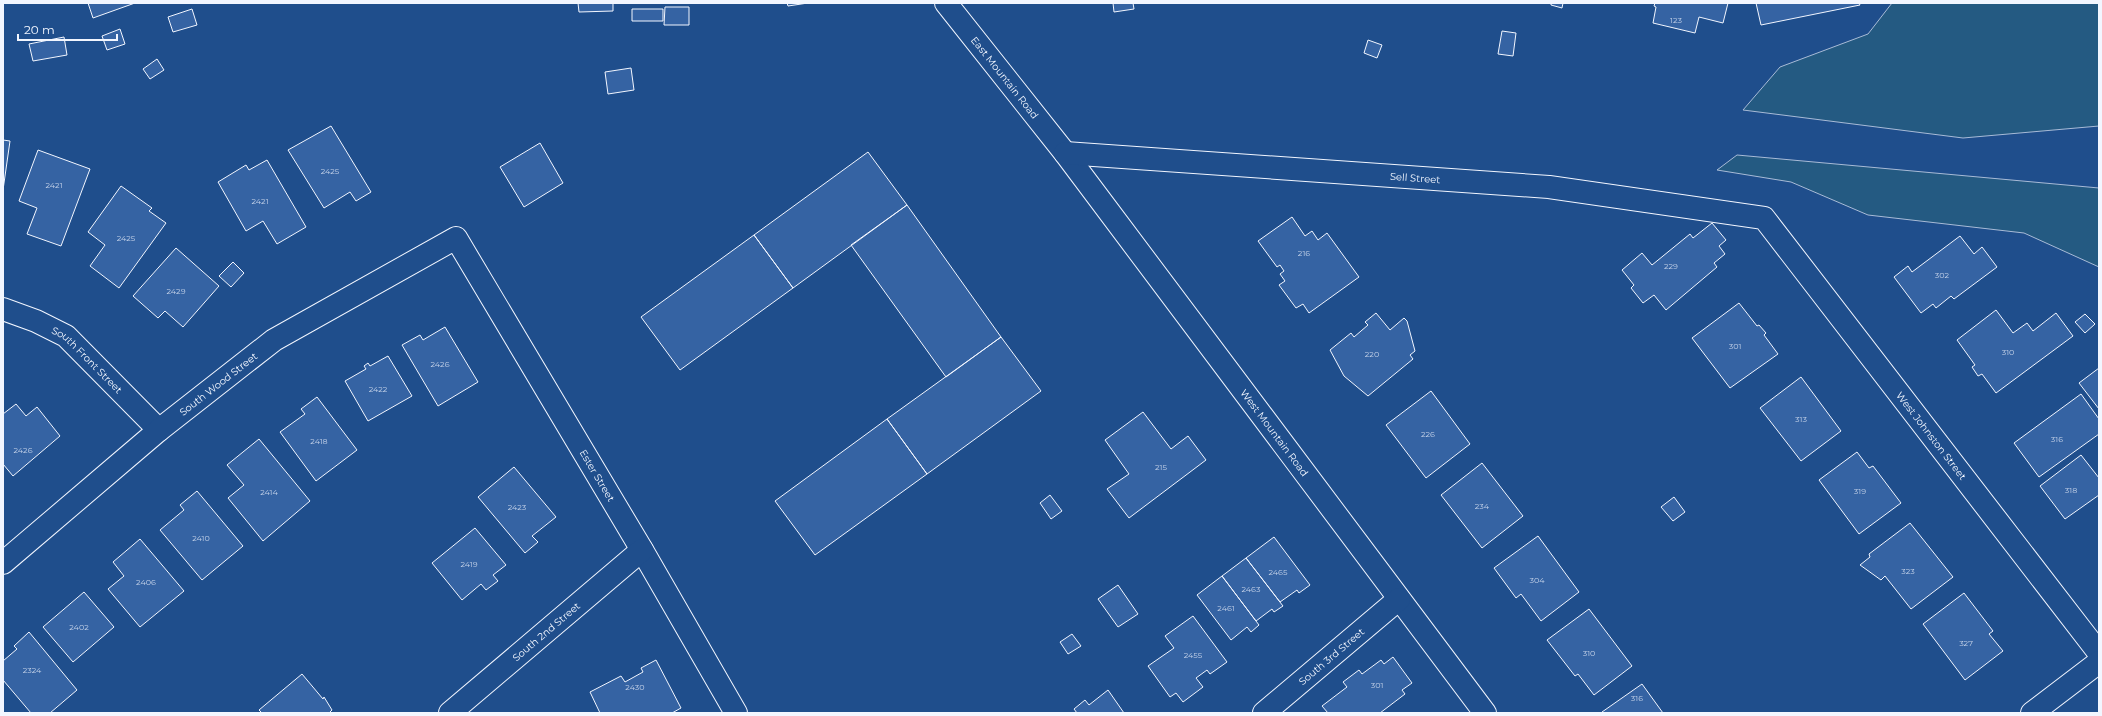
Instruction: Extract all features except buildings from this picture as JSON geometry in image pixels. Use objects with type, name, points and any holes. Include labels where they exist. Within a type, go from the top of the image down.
[{"type":"street","name":"East Mountain Road","points":[[946,3],[1064,152]]},
{"type":"street","name":"Sell Street","points":[[1064,152],[1549,187],[1764,218]]},
{"type":"street","name":"West Mountain Road","points":[[1064,152],[1485,713]]},
{"type":"street","name":"West Johnston Street","points":[[1764,218],[2099,653]]},
{"type":"street","name":"South Wood Street","points":[[3,563],[159,430],[274,340],[456,238]]},
{"type":"street","name":"Ester Street","points":[[456,238],[642,550],[736,713]]},
{"type":"street","name":"South Front Street","points":[[3,309],[66,336],[159,430]]},
{"type":"street","name":"South 2nd Street","points":[[450,713],[642,550]]},
{"type":"street","name":"South 3rd Street","points":[[1264,713],[1399,599]]},
{"type":"street","points":[[2032,713],[2099,662]]},
{"type":"shaded area","points":[[1892,3],[2099,3],[2099,126],[1963,138],[1743,110],[1780,67],[1868,34]]},
{"type":"shaded area","points":[[1737,155],[2099,188],[2099,267],[2024,233],[1868,215],[1791,182],[1717,170]]}]
